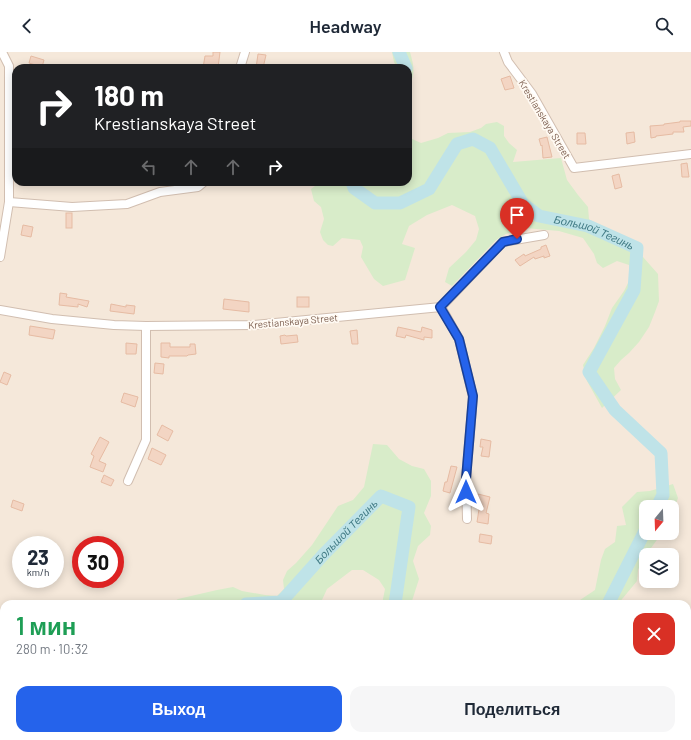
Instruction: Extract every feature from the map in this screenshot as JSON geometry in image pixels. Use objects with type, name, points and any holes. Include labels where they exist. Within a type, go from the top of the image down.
[{"type":"street","points":[[0,257],[9,202],[9,66],[2,52]]},
{"type":"street","points":[[241,64],[245,52]]},
{"type":"street","name":"Krestianskaya Street","points":[[504,52],[508,62],[532,94],[574,168],[691,154]]},
{"type":"street","points":[[9,202],[72,206],[127,204],[160,192],[199,186]]},
{"type":"street","points":[[467,519],[466,479],[473,396],[459,339],[440,307],[503,242],[544,234]]},
{"type":"street","name":"Krestianskaya Street","points":[[0,310],[52,319],[114,325],[146,326],[254,325],[440,307]]},
{"type":"street","points":[[128,481],[146,440],[146,326]]},
{"type":"shaded area","points":[[0,52],[691,52],[691,600],[0,600]]},
{"type":"green space","points":[[392,52],[410,52],[414,72],[412,80],[412,64],[395,64]]},
{"type":"green space","points":[[497,122],[504,126],[504,136],[517,150],[513,162],[561,158],[567,180],[588,207],[589,219],[611,243],[643,257],[658,274],[659,301],[649,327],[639,342],[614,368],[615,379],[621,390],[602,408],[587,381],[583,365],[594,348],[612,308],[624,291],[630,279],[629,265],[617,261],[603,268],[597,263],[594,254],[583,238],[559,231],[525,228],[506,234],[496,240],[452,286],[445,282],[449,268],[476,240],[479,229],[475,216],[452,205],[427,215],[409,226],[402,244],[415,248],[405,280],[383,286],[374,279],[361,257],[363,247],[360,240],[342,238],[333,246],[328,245],[323,240],[320,232],[324,219],[321,207],[314,201],[311,189],[315,186],[412,186],[412,139],[421,143],[438,138],[448,133],[470,132],[481,128],[486,124]]},
{"type":"green space","points":[[373,444],[387,445],[399,459],[412,466],[424,469],[431,481],[431,496],[424,513],[431,526],[430,535],[418,546],[413,561],[419,579],[412,600],[383,600],[385,589],[379,580],[363,570],[352,570],[327,589],[322,600],[177,600],[233,587],[242,591],[277,596],[284,589],[283,580],[287,571],[312,545],[338,506],[353,500],[364,487]]},
{"type":"green space","points":[[673,484],[678,498],[677,500],[639,500],[639,540],[657,540],[651,548],[639,548],[637,581],[621,600],[580,600],[595,590],[601,560],[605,549],[615,542],[617,526],[626,525],[622,507],[637,492],[650,491]]},
{"type":"building","points":[[213,52],[220,52],[218,64],[204,64],[205,56],[213,56]]},
{"type":"building","points":[[258,54],[266,55],[264,64],[257,64]]},
{"type":"building","points":[[31,56],[44,60],[43,64],[29,63]]},
{"type":"building","points":[[510,76],[514,88],[505,90],[501,79]]},
{"type":"building","points":[[680,121],[691,121],[691,126],[683,127],[684,132],[673,132],[673,134],[651,138],[650,126],[664,125]]},
{"type":"building","points":[[634,132],[635,142],[627,144],[626,133]]},
{"type":"building","points":[[577,133],[585,133],[586,144],[577,144]]},
{"type":"building","points":[[547,137],[552,157],[543,158],[542,145],[541,146],[539,139]]},
{"type":"building","points":[[687,163],[689,177],[682,177],[681,164]]},
{"type":"building","points":[[619,174],[622,187],[615,189],[612,176]]},
{"type":"building","points":[[66,213],[72,213],[72,228],[66,228]]},
{"type":"building","points":[[23,225],[33,227],[31,237],[21,235]]},
{"type":"building","points":[[546,245],[550,256],[535,259],[534,257],[520,266],[515,260],[524,254],[525,256],[541,249],[541,247]]},
{"type":"building","points":[[60,293],[67,294],[66,297],[89,301],[87,307],[78,304],[78,307],[59,305]]},
{"type":"building","points":[[297,297],[309,297],[309,307],[297,307]]},
{"type":"building","points":[[224,299],[249,302],[249,312],[223,309]]},
{"type":"building","points":[[111,304],[126,307],[126,305],[135,306],[134,314],[110,311]]},
{"type":"building","points":[[30,326],[55,330],[53,339],[29,335]]},
{"type":"building","points":[[398,327],[421,332],[422,327],[432,330],[432,338],[424,337],[424,340],[406,335],[405,338],[396,336]]},
{"type":"building","points":[[357,330],[358,344],[352,344],[350,331]]},
{"type":"building","points":[[297,335],[298,342],[281,344],[280,336]]},
{"type":"building","points":[[126,343],[137,344],[136,354],[126,354]]},
{"type":"building","points":[[161,343],[170,343],[170,347],[190,347],[190,344],[195,344],[196,354],[187,356],[169,356],[169,358],[161,357]]},
{"type":"building","points":[[155,363],[164,364],[163,374],[154,373]]},
{"type":"building","points":[[4,372],[11,375],[7,385],[0,382]]},
{"type":"building","points":[[124,393],[138,397],[135,407],[121,402]]},
{"type":"building","points":[[162,425],[173,431],[168,441],[157,435]]},
{"type":"building","points":[[100,437],[109,442],[99,461],[106,464],[103,472],[90,467],[94,456],[91,454]]},
{"type":"building","points":[[481,439],[491,441],[489,457],[481,456],[483,447],[480,447]]},
{"type":"building","points":[[152,448],[166,455],[161,465],[148,459]]},
{"type":"building","points":[[451,466],[457,467],[450,493],[443,491]]},
{"type":"building","points":[[104,475],[114,480],[111,486],[101,482]]},
{"type":"building","points":[[478,494],[490,497],[486,513],[489,514],[488,524],[477,522],[480,503],[476,502]]},
{"type":"building","points":[[13,500],[24,504],[22,511],[11,507]]},
{"type":"building","points":[[480,534],[492,536],[491,544],[479,542]]},
{"type":"waterway","name":"Большой Тегинь","points":[[399,52],[404,64]]},
{"type":"waterway","name":"Большой Тегинь","points":[[353,186],[375,203],[400,203],[429,189],[457,144],[473,139],[490,148],[523,204],[539,216],[588,226],[637,248],[634,290],[589,372],[615,410],[661,453],[663,495],[660,500]]},
{"type":"waterway","name":"Большой Тегинь","points":[[283,600],[323,555],[381,496],[409,507],[396,600]]},
{"type":"waterway","name":"Большой Тегинь","points":[[610,600],[640,540]]},
{"type":"route","points":[[466,492],[473,396],[459,339],[440,307],[503,242],[517,239]]}]
